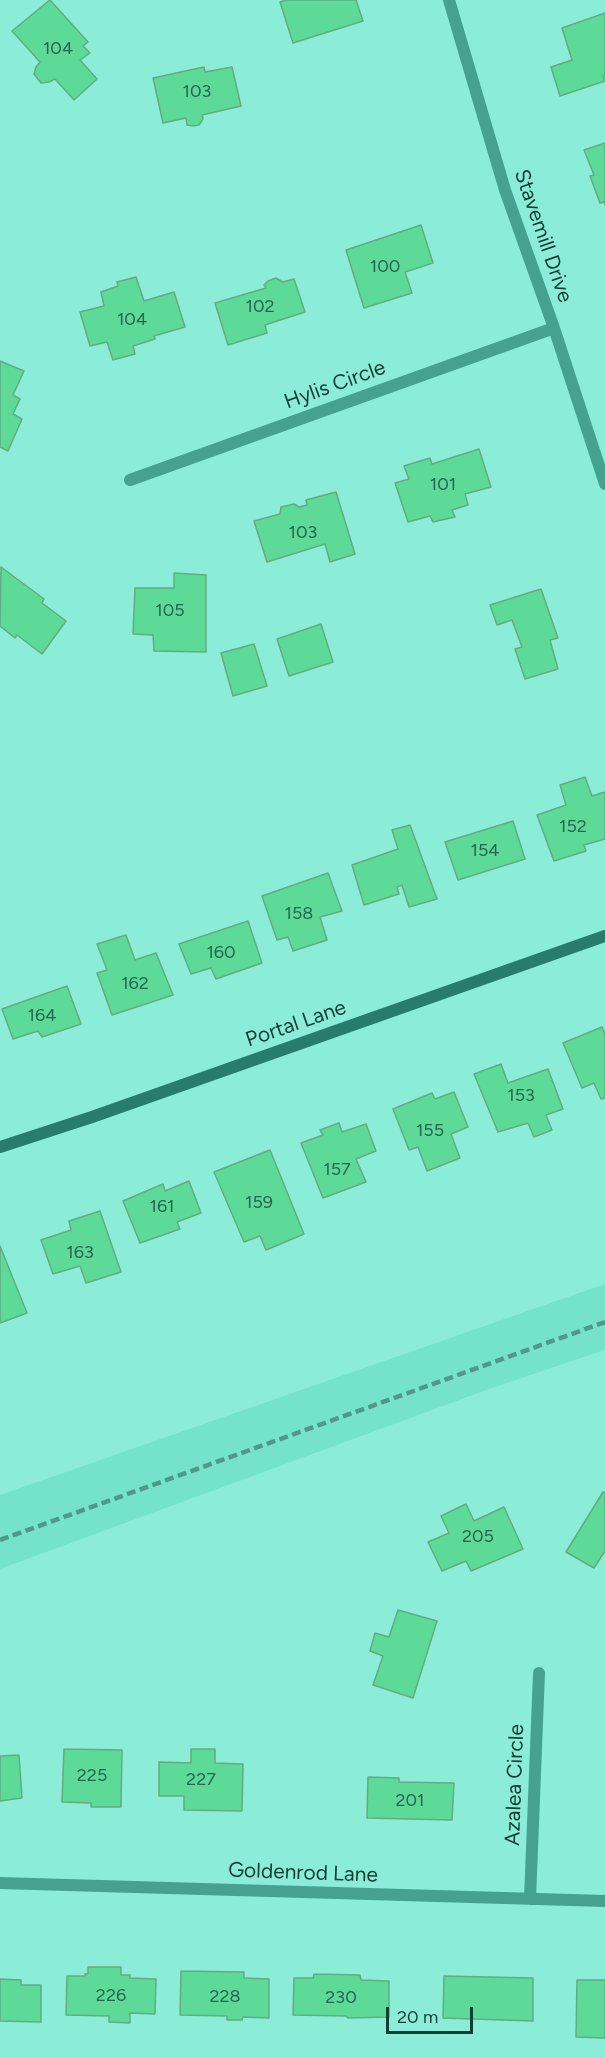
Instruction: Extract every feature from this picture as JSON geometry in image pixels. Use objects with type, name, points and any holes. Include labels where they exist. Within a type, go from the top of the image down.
[{"type":"street","name":"Stavemill Drive","points":[[449,0],[505,190],[554,328],[605,484]]},
{"type":"street","name":"Hylis Circle","points":[[130,480],[554,328]]},
{"type":"street","name":"Portal Lane","points":[[0,1148],[605,936]]},
{"type":"street","name":"Azalea Circle","points":[[530,1899],[539,1672]]},
{"type":"street","name":"Goldenrod Lane","points":[[0,1883],[605,1901]]},
{"type":"shaded area","points":[[605,1284],[605,1350],[489,1389],[0,1569],[0,1495]]},
{"type":"building","points":[[50,0],[88,42],[83,46],[90,53],[80,60],[97,79],[74,100],[55,79],[41,83],[34,74],[40,62],[12,31]]},
{"type":"building","points":[[286,0],[356,0],[363,21],[293,43],[280,2]]},
{"type":"building","points":[[605,13],[605,76],[603,76],[605,81],[560,96],[551,67],[572,60],[562,28]]},
{"type":"building","points":[[204,67],[205,72],[232,67],[241,106],[202,115],[203,119],[199,125],[187,125],[186,118],[163,123],[153,78]]},
{"type":"building","points":[[605,143],[605,205],[604,202],[600,203],[590,176],[594,175],[584,150]]},
{"type":"building","points":[[421,225],[433,263],[405,272],[412,293],[364,308],[346,250]]},
{"type":"building","points":[[136,277],[144,301],[174,292],[185,327],[154,336],[155,339],[133,346],[135,354],[113,360],[107,342],[90,346],[80,312],[104,306],[101,292],[118,286],[117,282]]},
{"type":"building","points":[[276,278],[283,282],[294,279],[305,312],[265,325],[267,333],[228,345],[215,303],[266,288],[264,285],[268,281]]},
{"type":"building","points":[[0,361],[24,371],[13,395],[20,399],[13,414],[22,419],[8,451],[0,447]]},
{"type":"building","points":[[479,449],[491,487],[465,494],[468,505],[452,510],[455,517],[433,522],[430,516],[408,522],[395,483],[409,479],[404,466],[430,458],[432,464]]},
{"type":"building","points":[[336,492],[355,554],[330,562],[325,544],[267,562],[254,521],[280,514],[281,507],[294,504],[299,507],[307,505],[306,500]]},
{"type":"building","points":[[1,567],[44,599],[42,603],[66,621],[42,654],[17,635],[15,638],[0,626]]},
{"type":"building","points":[[174,573],[206,575],[206,652],[154,651],[153,635],[133,634],[135,588],[174,588]]},
{"type":"building","points":[[541,589],[558,638],[550,640],[558,669],[525,679],[515,649],[522,647],[512,620],[497,625],[490,605]]},
{"type":"building","points":[[321,624],[333,662],[289,676],[277,639]]},
{"type":"building","points":[[254,644],[267,686],[233,696],[221,653]]},
{"type":"building","points":[[585,777],[592,796],[605,792],[605,839],[584,845],[586,851],[554,861],[537,815],[566,805],[560,785]]},
{"type":"building","points":[[513,821],[525,859],[458,880],[445,842]]},
{"type":"building","points":[[410,825],[437,899],[409,907],[402,885],[397,887],[399,894],[364,905],[352,865],[398,849],[392,830]]},
{"type":"building","points":[[328,873],[342,911],[320,917],[327,940],[293,951],[288,937],[277,940],[262,896]]},
{"type":"building","points":[[248,921],[262,963],[216,979],[211,968],[191,974],[179,944]]},
{"type":"building","points":[[126,935],[135,960],[156,953],[173,995],[112,1015],[97,973],[107,970],[97,944]]},
{"type":"building","points":[[67,986],[81,1024],[42,1037],[38,1031],[13,1039],[2,1009]]},
{"type":"building","points":[[602,1027],[605,1034],[605,1098],[601,1099],[594,1083],[582,1088],[563,1043]]},
{"type":"building","points":[[501,1064],[508,1083],[548,1069],[563,1109],[546,1115],[552,1130],[534,1137],[528,1123],[498,1132],[474,1074]]},
{"type":"building","points":[[454,1092],[468,1127],[451,1134],[460,1158],[427,1171],[418,1147],[409,1150],[393,1109],[432,1093],[435,1099]]},
{"type":"building","points":[[339,1123],[342,1132],[366,1124],[376,1151],[356,1159],[366,1182],[323,1198],[301,1143],[323,1135],[320,1130]]},
{"type":"building","points":[[270,1150],[304,1234],[266,1250],[260,1236],[244,1242],[214,1172]]},
{"type":"building","points":[[189,1181],[201,1213],[177,1222],[180,1229],[140,1243],[123,1201],[163,1184],[165,1191]]},
{"type":"building","points":[[100,1211],[121,1272],[86,1283],[80,1266],[53,1274],[41,1240],[71,1230],[69,1221]]},
{"type":"building","points":[[0,1246],[27,1313],[0,1323]]},
{"type":"building","points":[[603,1492],[605,1493],[605,1551],[594,1568],[566,1552]]},
{"type":"building","points":[[466,1504],[474,1521],[504,1507],[523,1549],[471,1571],[466,1561],[442,1571],[428,1542],[449,1533],[441,1516]]},
{"type":"building","points":[[398,1610],[437,1621],[413,1698],[373,1685],[383,1656],[370,1651],[375,1633],[389,1637]]},
{"type":"building","points":[[64,1749],[122,1750],[121,1807],[91,1807],[91,1803],[62,1802]]},
{"type":"building","points":[[191,1749],[215,1749],[215,1763],[243,1764],[242,1811],[184,1810],[184,1796],[159,1796],[159,1762],[191,1763]]},
{"type":"building","points":[[19,1755],[22,1798],[0,1801],[0,1756]]},
{"type":"building","points":[[368,1777],[399,1778],[399,1782],[454,1783],[452,1820],[367,1818]]},
{"type":"building","points":[[88,1967],[121,1967],[121,1975],[130,1975],[130,1978],[156,1979],[155,2014],[130,2013],[130,2023],[109,2022],[109,2016],[66,2015],[67,1976],[85,1976],[88,1974]]},
{"type":"building","points":[[181,1971],[244,1972],[244,1978],[269,1979],[269,2018],[243,2017],[242,2020],[227,2020],[227,2016],[180,2015]]},
{"type":"building","points":[[314,1974],[360,1975],[361,1980],[389,1981],[389,2017],[348,2018],[346,2016],[293,2015],[294,1978],[313,1978]]},
{"type":"building","points":[[444,1976],[533,1978],[533,2021],[443,2018]]},
{"type":"building","points":[[0,1979],[21,1980],[21,1985],[41,1985],[41,2022],[0,2021]]},
{"type":"building","points":[[577,1980],[605,1980],[605,2038],[576,2037]]},
{"type":"railway","points":[[0,1540],[605,1322]]}]
